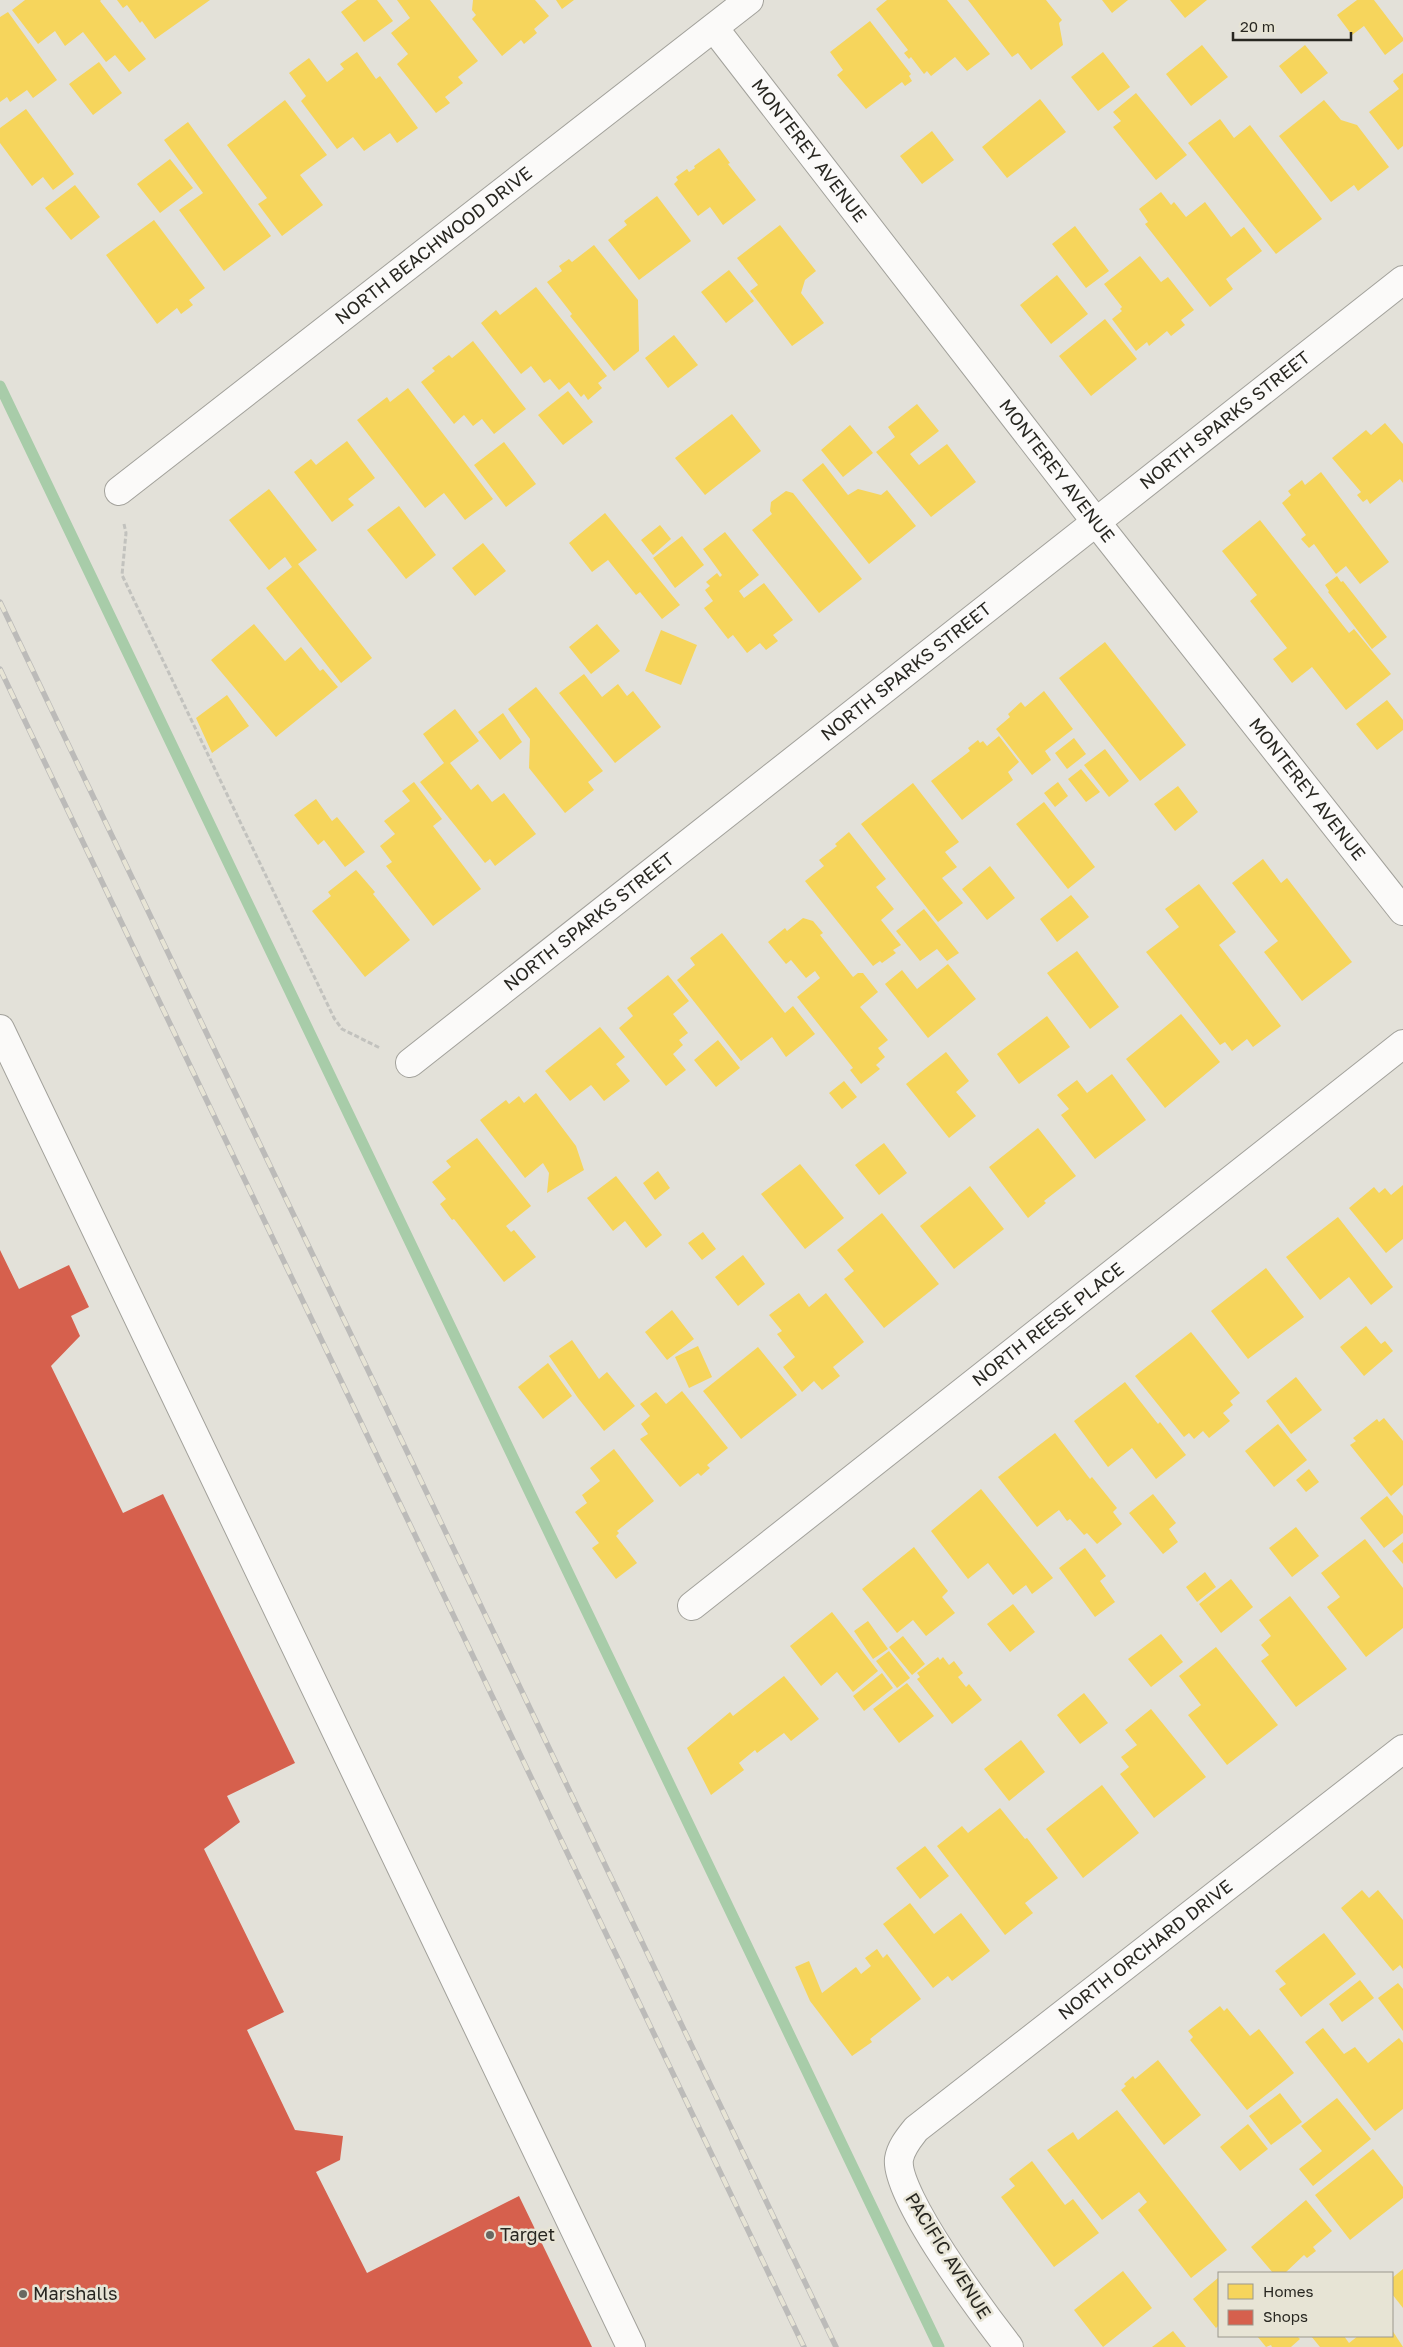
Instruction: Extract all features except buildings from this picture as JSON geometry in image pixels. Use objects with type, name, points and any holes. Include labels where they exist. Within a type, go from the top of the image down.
[{"type":"street","name":"NORTH BEACHWOOD DRIVE","points":[[119,491],[749,0]]},
{"type":"street","name":"MONTEREY AVENUE","points":[[714,28],[1096,522],[1403,911]]},
{"type":"street","name":"NORTH SPARKS STREET","points":[[410,1063],[1403,280]]},
{"type":"street","points":[[0,1029],[631,2347]]},
{"type":"street","name":"NORTH REESE PLACE","points":[[692,1606],[1403,1044]]},
{"type":"street","name":"NORTH ORCHARD DRIVE","points":[[899,2159],[905,2143],[916,2130],[1403,1748]]},
{"type":"street","name":"PACIFIC AVENUE","points":[[899,2159],[900,2175],[908,2195],[922,2220],[983,2314],[1009,2347]]},
{"type":"path","points":[[119,491],[126,533],[122,575],[334,1018],[342,1029],[410,1063]]},
{"type":"waterway","points":[[0,386],[939,2347]]},
{"type":"railway","points":[[0,602],[836,2347]]},
{"type":"railway","points":[[0,669],[804,2347]]},
{"type":"place","name":"Target","points":[[490,2235]]},
{"type":"place","name":"Marshalls","points":[[23,2294]]}]
